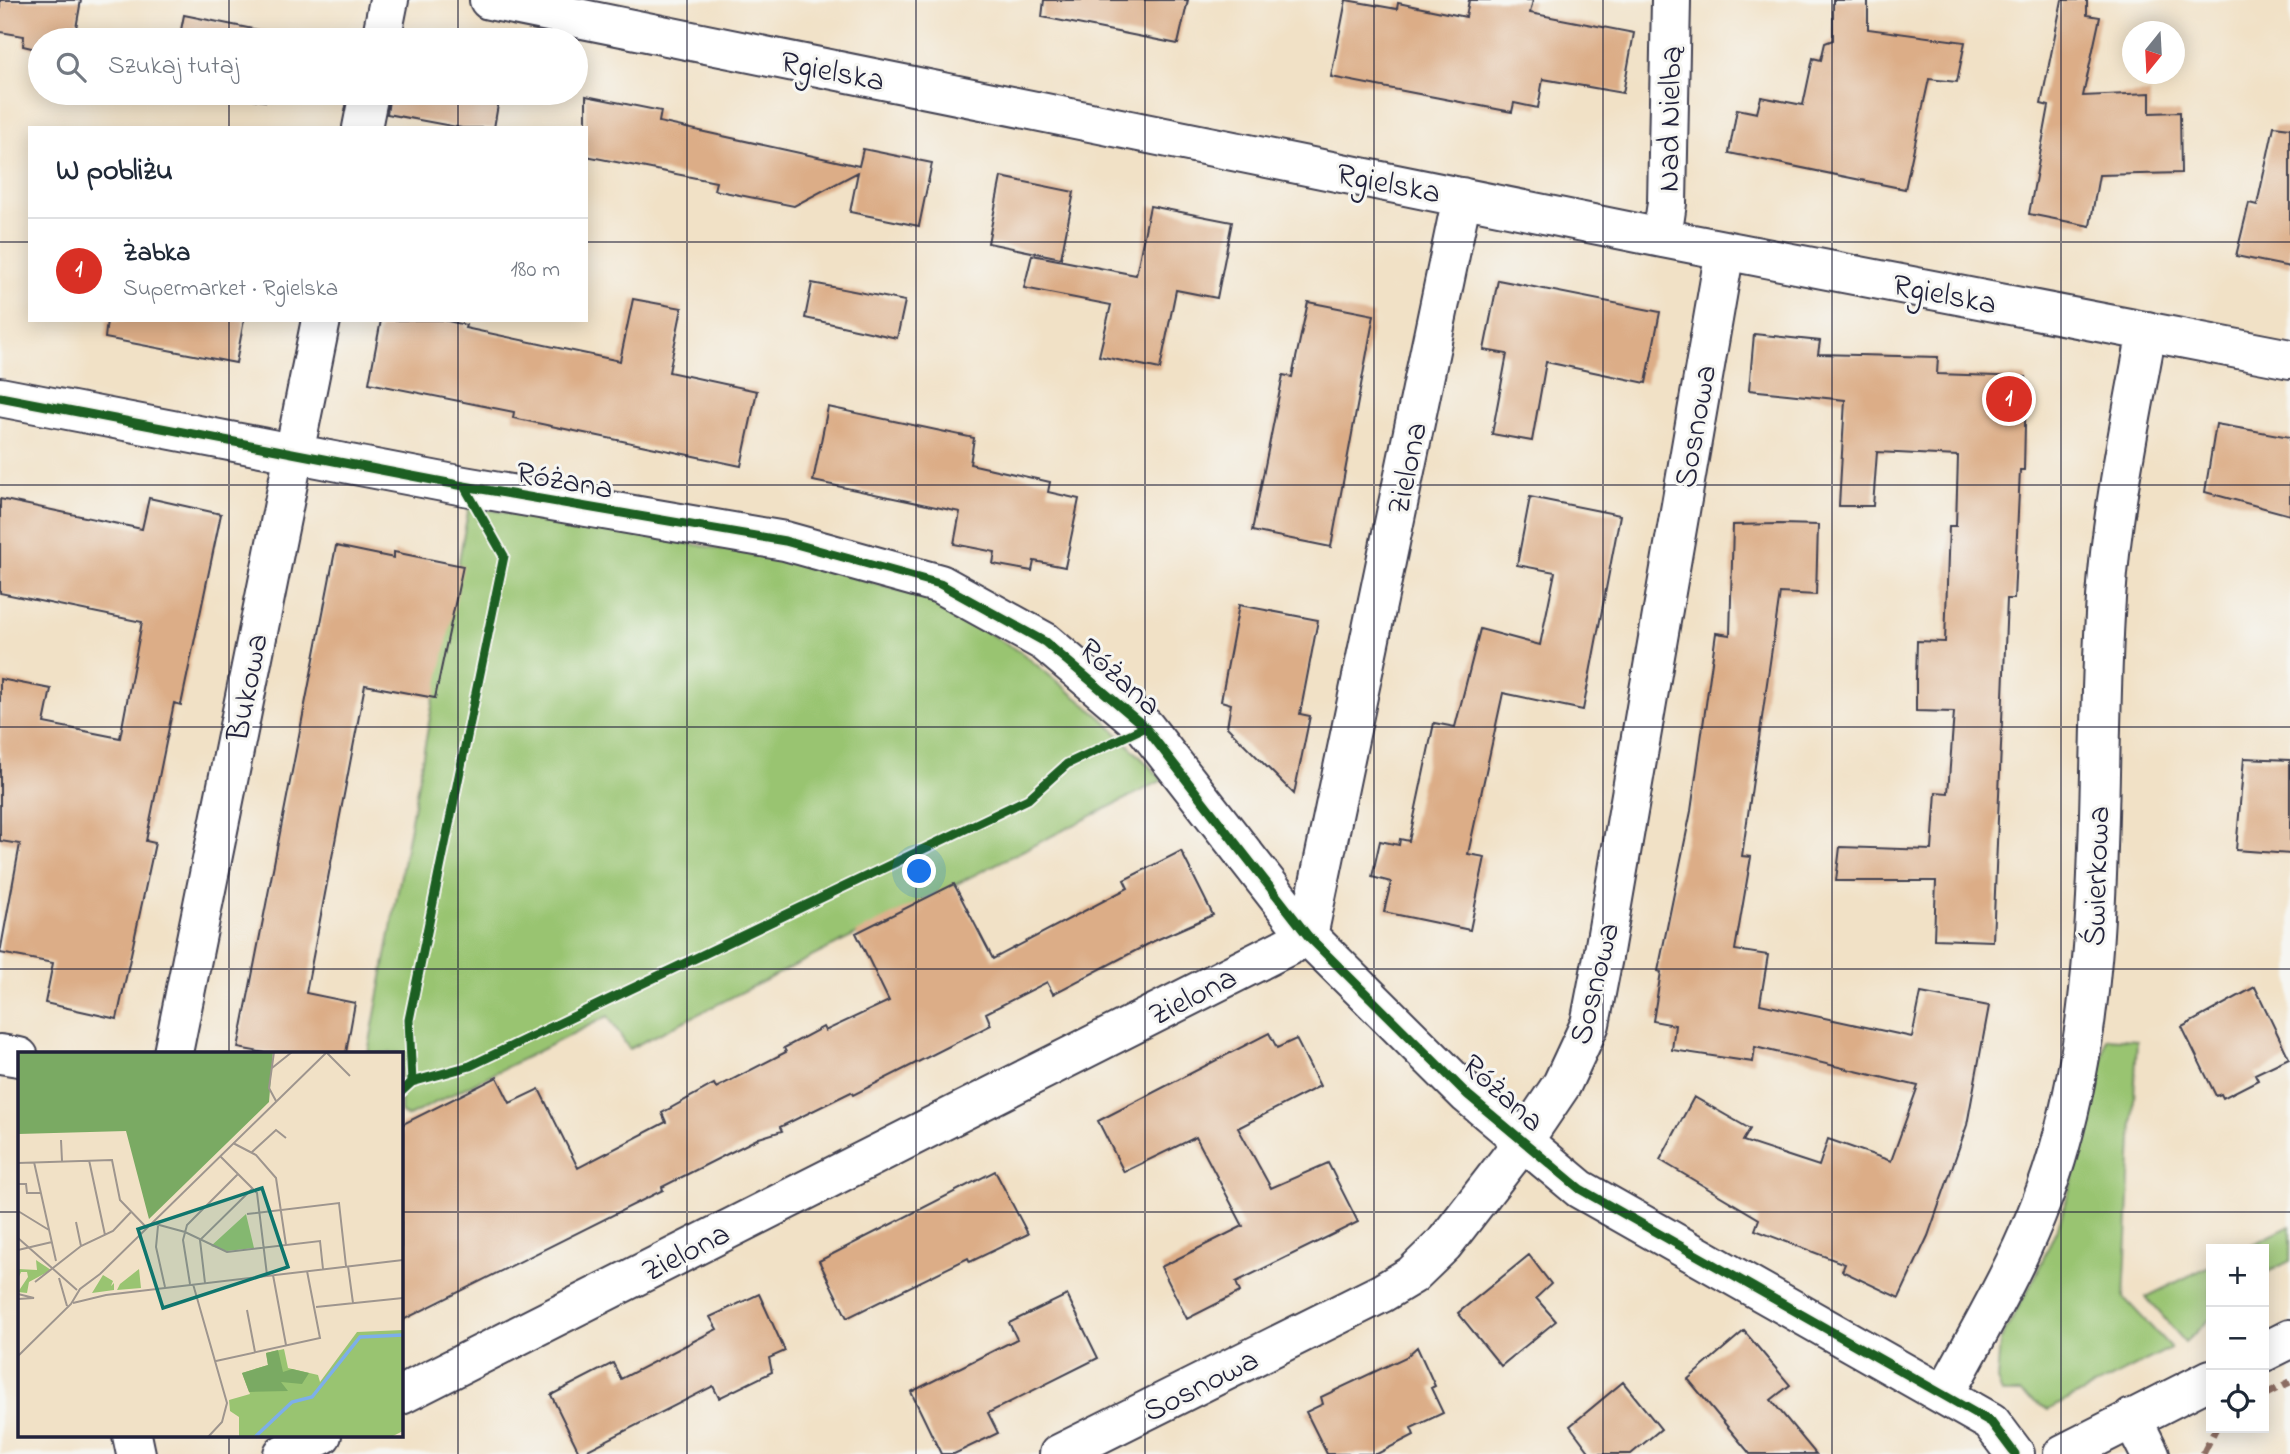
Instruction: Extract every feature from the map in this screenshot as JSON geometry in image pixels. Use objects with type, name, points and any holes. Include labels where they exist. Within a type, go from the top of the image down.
[{"type":"street","points":[[383,28],[389,0]]},
{"type":"street","name":"Rgielska","points":[[489,0],[1662,238],[2290,359]]},
{"type":"street","name":"Nad Nielbą","points":[[1662,238],[1667,203],[1671,0]]},
{"type":"street","points":[[362,126],[367,105]]},
{"type":"street","name":"Zielona","points":[[402,1394],[1308,936],[1462,197]]},
{"type":"street","name":"Sosnowa","points":[[1059,1454],[1382,1293],[1412,1275],[1444,1244],[1522,1143],[1562,1084],[1590,1024],[1725,250]]},
{"type":"street","name":"Bukowa","points":[[173,1052],[321,322]]},
{"type":"street","name":"Świerkowa","points":[[1944,1395],[2027,1241],[2060,1145],[2081,1056],[2090,980],[2106,598],[2114,504],[2147,331]]},
{"type":"street","name":"Różana","points":[[0,397],[464,486],[785,541],[940,584],[1045,642],[1145,727],[1308,936],[1468,1095],[1522,1143],[1580,1189],[1991,1422],[2015,1454]]},
{"type":"street","points":[[0,1054],[18,1057]]},
{"type":"street","points":[[2269,1350],[2290,1339]]},
{"type":"street","points":[[2063,1454],[2206,1381]]},
{"type":"street","points":[[2132,1418],[2150,1454]]},
{"type":"street","points":[[132,1436],[136,1454]]},
{"type":"street","points":[[284,1454],[319,1436]]},
{"type":"green space","points":[[469,506],[809,564],[931,599],[1022,653],[1102,718],[1163,780],[629,1049],[608,1016],[407,1117],[402,1113],[402,1052],[368,1052]]},
{"type":"green space","points":[[2106,1038],[2137,1040],[2124,1298],[2171,1348],[2048,1410],[2020,1393],[2002,1393],[1997,1380],[2000,1341],[2036,1275],[2060,1221],[2091,1119]]},
{"type":"green space","points":[[2290,1226],[2290,1261],[2269,1272],[2269,1244],[2253,1244]]},
{"type":"green space","points":[[2206,1267],[2206,1323],[2185,1342],[2146,1297]]},
{"type":"building","points":[[0,0],[81,0],[76,28],[28,28],[28,47],[23,46],[24,36],[0,32]]},
{"type":"building","points":[[1044,0],[1188,0],[1178,44],[1042,17]]},
{"type":"building","points":[[1346,0],[1397,9],[1398,3],[1466,17],[1469,0],[1533,0],[1530,13],[1634,33],[1623,93],[1543,79],[1538,108],[1514,103],[1512,112],[1331,77]]},
{"type":"building","points":[[1833,0],[1868,0],[1868,29],[1965,42],[1957,82],[1929,79],[1905,189],[1729,153],[1737,109],[1757,113],[1761,97],[1803,105],[1813,58],[1821,60],[1825,43],[1833,40]]},
{"type":"building","points":[[2062,0],[2087,0],[2087,15],[2100,17],[2083,96],[2150,93],[2150,113],[2180,112],[2181,173],[2099,175],[2090,226],[2029,214],[2049,106],[2041,104]]},
{"type":"building","points":[[184,15],[248,28],[181,28]]},
{"type":"building","points":[[588,96],[661,111],[659,122],[859,166],[863,149],[932,163],[919,226],[850,212],[858,172],[794,206],[714,190],[716,182],[588,156]]},
{"type":"building","points":[[388,105],[498,105],[494,126],[451,126],[387,114]]},
{"type":"building","points":[[2274,126],[2290,128],[2290,267],[2236,256],[2249,203],[2257,205]]},
{"type":"building","points":[[1001,177],[1074,192],[1061,258],[988,243]]},
{"type":"building","points":[[1150,206],[1232,222],[1217,298],[1176,290],[1160,369],[1099,356],[1111,305],[1024,288],[1032,255],[1136,275]]},
{"type":"building","points":[[1498,280],[1660,312],[1646,383],[1546,362],[1532,441],[1492,434],[1507,354],[1484,350]]},
{"type":"building","points":[[812,283],[905,301],[897,338],[805,318]]},
{"type":"building","points":[[633,299],[682,308],[669,372],[757,391],[741,466],[513,418],[514,412],[369,383],[381,322],[452,322],[466,325],[465,328],[620,361]]},
{"type":"building","points":[[1308,302],[1374,315],[1331,547],[1252,531],[1283,375],[1292,377]]},
{"type":"building","points":[[107,322],[244,322],[236,363],[105,338]]},
{"type":"building","points":[[1754,334],[1820,341],[1818,354],[1938,357],[1937,374],[2026,377],[2024,470],[2020,470],[2014,599],[2007,599],[1993,941],[1934,939],[1936,881],[1836,881],[1840,847],[1932,850],[1936,792],[1948,793],[1954,712],[1916,711],[1917,641],[1945,642],[1949,526],[1956,526],[1958,456],[1877,452],[1873,506],[1839,506],[1845,400],[1749,390]]},
{"type":"building","points":[[828,407],[974,438],[970,464],[1050,482],[1048,492],[1079,499],[1065,567],[1034,561],[1032,571],[993,564],[995,552],[954,544],[960,512],[813,481]]},
{"type":"building","points":[[2216,424],[2290,437],[2290,515],[2205,492]]},
{"type":"building","points":[[1530,497],[1620,515],[1583,710],[1503,693],[1468,854],[1485,857],[1470,930],[1384,912],[1391,882],[1372,877],[1380,841],[1399,845],[1400,839],[1409,841],[1434,723],[1455,727],[1480,629],[1540,645],[1555,572],[1517,565]]},
{"type":"building","points":[[149,498],[221,514],[181,705],[174,703],[146,841],[155,843],[117,1019],[45,1003],[53,963],[0,953],[20,844],[0,841],[0,679],[51,689],[44,723],[120,738],[142,622],[0,593],[0,499],[142,529]]},
{"type":"building","points":[[1733,525],[1818,525],[1816,595],[1780,593],[1742,856],[1751,857],[1735,950],[1768,955],[1760,1004],[1912,1037],[1921,993],[1989,1006],[1967,1125],[1928,1236],[1899,1298],[1842,1271],[1845,1264],[1755,1230],[1759,1219],[1660,1160],[1694,1097],[1750,1129],[1743,1141],[1819,1166],[1828,1139],[1891,1161],[1918,1086],[1755,1047],[1753,1062],[1672,1050],[1675,1025],[1653,1021],[1661,972],[1658,971],[1691,811],[1716,633],[1730,635]]},
{"type":"building","points":[[336,546],[394,558],[394,552],[463,566],[435,698],[365,685],[306,993],[355,1003],[346,1052],[260,1052],[238,1048]]},
{"type":"building","points":[[1239,605],[1318,620],[1300,714],[1310,716],[1294,794],[1227,727],[1231,704],[1221,701]]},
{"type":"building","points":[[2244,758],[2290,760],[2290,854],[2236,850]]},
{"type":"building","points":[[1181,851],[1213,915],[1154,941],[1053,994],[1047,982],[986,1013],[991,1025],[853,1095],[851,1092],[780,1127],[782,1131],[759,1138],[662,1187],[663,1190],[402,1320],[402,1124],[497,1077],[510,1103],[539,1089],[578,1168],[666,1122],[662,1113],[714,1084],[716,1088],[786,1052],[784,1048],[823,1027],[825,1031],[889,1001],[856,933],[954,884],[993,959],[1128,888],[1124,880]]},
{"type":"building","points":[[2255,987],[2289,1058],[2255,1074],[2258,1080],[2223,1098],[2221,1094],[2216,1096],[2182,1027]]},
{"type":"building","points":[[1269,1033],[1277,1048],[1296,1039],[1320,1086],[1238,1128],[1271,1188],[1328,1163],[1358,1222],[1236,1282],[1240,1292],[1187,1319],[1161,1267],[1243,1226],[1196,1137],[1124,1172],[1098,1121]]},
{"type":"building","points":[[995,1171],[1028,1234],[970,1262],[968,1258],[847,1318],[819,1261]]},
{"type":"building","points":[[1529,1255],[1551,1284],[1536,1298],[1556,1321],[1501,1366],[1458,1313]]},
{"type":"building","points":[[759,1294],[785,1351],[769,1358],[772,1372],[719,1398],[713,1386],[580,1454],[551,1395],[613,1363],[621,1379],[717,1329],[710,1317]]},
{"type":"building","points":[[1067,1295],[1098,1358],[988,1413],[998,1433],[954,1454],[941,1454],[911,1392],[1017,1339],[1009,1323]]},
{"type":"building","points":[[1744,1331],[1790,1385],[1771,1400],[1816,1454],[1750,1454],[1688,1379]]},
{"type":"building","points":[[1417,1347],[1435,1386],[1431,1388],[1443,1413],[1411,1428],[1414,1435],[1377,1454],[1327,1454],[1306,1412],[1323,1404],[1321,1397],[1406,1357]]},
{"type":"building","points":[[1623,1382],[1661,1429],[1631,1454],[1591,1454],[1570,1426]]},
{"type":"marked path","points":[[2269,1392],[2290,1382]]},
{"type":"marked path","points":[[2203,1454],[2214,1433]]},
{"type":"cycle path","points":[[0,397],[464,486],[785,541],[940,584],[1045,642],[1145,727],[1308,936],[1468,1095],[1580,1189],[1991,1422],[2015,1454]]},
{"type":"cycle path","points":[[402,1091],[412,1082],[409,1020],[504,556],[464,486]]},
{"type":"cycle path","points":[[412,1082],[470,1066],[1028,799],[1067,764],[1145,727]]},
{"type":"place","name":"Żabka","points":[[2009,399]]}]
